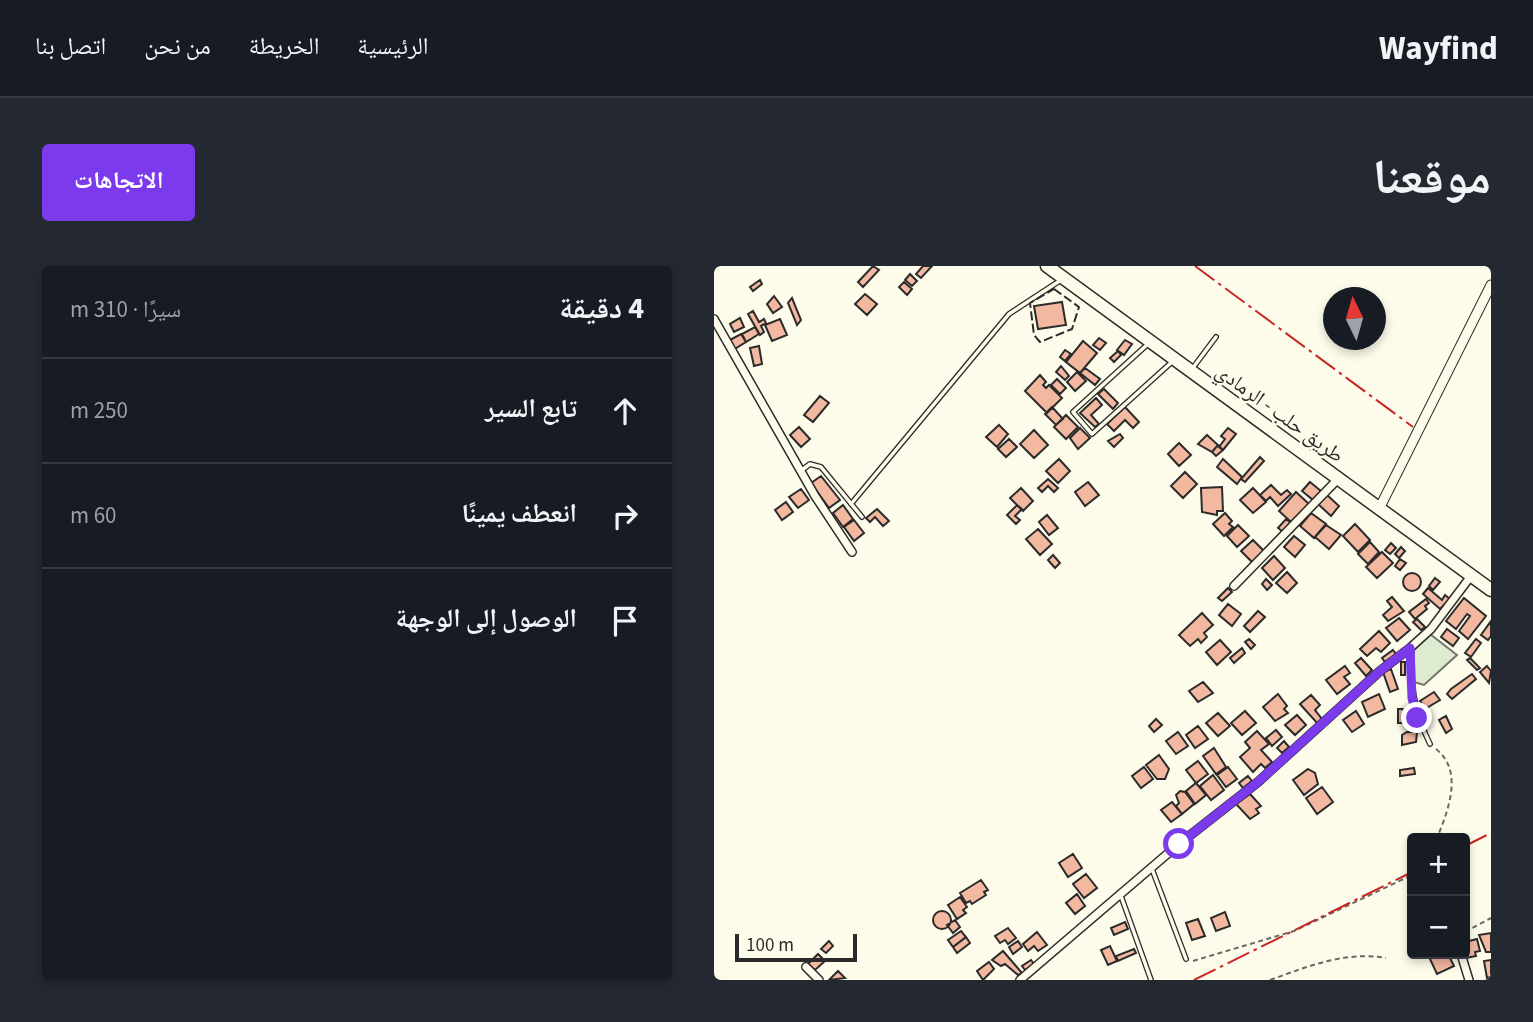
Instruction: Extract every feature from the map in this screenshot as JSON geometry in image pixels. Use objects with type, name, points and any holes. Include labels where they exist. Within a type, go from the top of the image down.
[{"type":"highway","name":"طريق حلب - الرمادي","points":[[1047,266],[1491,590]]},
{"type":"street","points":[[1379,509],[1491,285]]},
{"type":"street","points":[[714,319],[716,331],[852,552]]},
{"type":"street","points":[[1234,586],[1338,479]]},
{"type":"street","points":[[1020,980],[1410,648],[1431,629],[1471,576]]},
{"type":"street","points":[[1463,959],[1469,980]]},
{"type":"street","points":[[806,967],[819,980]]},
{"type":"lane","points":[[851,504],[1009,314],[1064,278]]},
{"type":"lane","points":[[1191,371],[1216,337]]},
{"type":"lane","points":[[1151,342],[1073,412],[1092,434],[1175,359]]},
{"type":"lane","points":[[800,471],[810,464],[821,467],[862,517]]},
{"type":"lane","points":[[1410,648],[1412,698],[1417,718],[1430,744]]},
{"type":"lane","points":[[1152,869],[1186,959]]},
{"type":"lane","points":[[1121,896],[1151,980]]},
{"type":"path","points":[[1430,744],[1443,755],[1452,789],[1450,806],[1439,833]]},
{"type":"path","points":[[1186,959],[1197,962],[1294,931],[1407,877]]},
{"type":"path","points":[[1470,929],[1491,918]]},
{"type":"path","points":[[1270,980],[1335,958],[1362,954],[1386,958]]},
{"type":"green space","points":[[1430,634],[1457,655],[1424,685],[1414,682],[1414,650]]},
{"type":"building","points":[[873,266],[879,270],[863,287],[858,282]]},
{"type":"building","points":[[923,266],[932,266],[921,278],[916,274]]},
{"type":"building","points":[[910,274],[917,281],[912,286],[905,280]]},
{"type":"building","points":[[760,280],[762,284],[753,291],[750,287]]},
{"type":"building","points":[[904,282],[912,289],[907,295],[899,287]]},
{"type":"building","points":[[865,294],[877,304],[867,315],[855,304]]},
{"type":"building","points":[[774,296],[782,307],[773,313],[767,304]]},
{"type":"building","points":[[792,298],[801,320],[797,325],[788,303]]},
{"type":"building","points":[[1062,302],[1066,325],[1038,329],[1034,306]]},
{"type":"building","points":[[753,311],[759,322],[764,319],[766,323],[761,326],[764,332],[760,335],[748,314]]},
{"type":"building","points":[[740,318],[744,327],[734,332],[730,324]]},
{"type":"building","points":[[780,319],[787,335],[772,341],[765,325]]},
{"type":"building","points":[[755,327],[759,334],[746,342],[742,334]]},
{"type":"building","points":[[741,334],[746,342],[733,350],[728,341]]},
{"type":"building","points":[[1099,338],[1106,343],[1100,350],[1093,345]]},
{"type":"building","points":[[1125,340],[1132,344],[1124,355],[1117,350]]},
{"type":"building","points":[[1083,341],[1097,353],[1080,373],[1066,362]]},
{"type":"building","points":[[759,346],[762,364],[754,366],[750,348]]},
{"type":"building","points":[[1065,350],[1071,354],[1065,361],[1060,357]]},
{"type":"building","points":[[1118,351],[1121,355],[1114,362],[1110,358]]},
{"type":"building","points":[[1061,366],[1069,376],[1065,380],[1056,372]]},
{"type":"building","points":[[1085,368],[1100,379],[1095,385],[1080,373]]},
{"type":"building","points":[[1077,372],[1086,381],[1075,391],[1067,382]]},
{"type":"building","points":[[1040,375],[1046,382],[1043,385],[1046,388],[1049,385],[1062,398],[1047,413],[1025,391]]},
{"type":"building","points":[[1057,379],[1066,388],[1060,394],[1051,385]]},
{"type":"building","points":[[1104,389],[1118,403],[1113,409],[1098,394]]},
{"type":"building","points":[[820,396],[829,403],[813,422],[804,415]]},
{"type":"building","points":[[1096,398],[1102,405],[1091,415],[1099,424],[1095,427],[1080,413]]},
{"type":"building","points":[[1052,407],[1063,419],[1056,425],[1045,414]]},
{"type":"building","points":[[1125,407],[1139,422],[1133,428],[1125,420],[1114,431],[1107,424]]},
{"type":"building","points":[[1066,415],[1078,427],[1066,439],[1054,427]]},
{"type":"building","points":[[999,425],[1008,434],[997,447],[986,437]]},
{"type":"building","points":[[799,427],[810,439],[801,447],[790,435]]},
{"type":"building","points":[[1080,428],[1090,438],[1078,449],[1070,438]]},
{"type":"building","points":[[1228,428],[1236,434],[1223,450],[1219,447],[1225,439],[1221,436]]},
{"type":"building","points":[[1034,430],[1048,445],[1034,458],[1020,444]]},
{"type":"building","points":[[1120,434],[1123,438],[1114,447],[1108,441]]},
{"type":"building","points":[[1207,435],[1218,445],[1212,452],[1198,444]]},
{"type":"building","points":[[1009,439],[1017,447],[1006,457],[998,449]]},
{"type":"building","points":[[1179,443],[1191,455],[1179,466],[1168,454]]},
{"type":"building","points":[[1218,445],[1223,450],[1216,456],[1212,452]]},
{"type":"building","points":[[1260,457],[1264,461],[1245,482],[1241,479]]},
{"type":"building","points":[[1059,459],[1070,471],[1058,483],[1046,471]]},
{"type":"building","points":[[1223,459],[1242,477],[1237,484],[1217,467]]},
{"type":"building","points":[[1185,472],[1197,484],[1183,498],[1171,486]]},
{"type":"building","points":[[821,476],[840,500],[829,508],[811,483]]},
{"type":"building","points":[[1048,479],[1058,488],[1054,492],[1048,486],[1042,492],[1038,488]]},
{"type":"building","points":[[1088,482],[1099,495],[1085,506],[1075,492]]},
{"type":"building","points":[[1310,482],[1321,491],[1313,500],[1302,491]]},
{"type":"building","points":[[1271,485],[1281,495],[1287,490],[1291,494],[1278,506],[1270,497],[1266,501],[1260,495]]},
{"type":"building","points":[[1222,487],[1223,511],[1217,511],[1217,515],[1202,512],[1201,488]]},
{"type":"building","points":[[1021,488],[1033,501],[1023,511],[1010,498]]},
{"type":"building","points":[[1253,488],[1266,502],[1253,513],[1240,500]]},
{"type":"building","points":[[801,489],[809,500],[798,508],[789,497]]},
{"type":"building","points":[[1296,492],[1309,504],[1291,522],[1279,511]]},
{"type":"building","points":[[1326,494],[1339,506],[1331,516],[1318,504]]},
{"type":"building","points":[[786,502],[793,512],[782,520],[775,510]]},
{"type":"building","points":[[843,505],[853,519],[843,527],[833,513]]},
{"type":"building","points":[[1017,505],[1022,509],[1015,516],[1020,520],[1016,524],[1007,515]]},
{"type":"building","points":[[877,509],[889,521],[883,526],[875,517],[870,522],[866,518]]},
{"type":"building","points":[[1225,513],[1232,521],[1229,524],[1233,527],[1224,536],[1213,524]]},
{"type":"building","points":[[1311,513],[1326,524],[1314,538],[1300,526]]},
{"type":"building","points":[[1047,515],[1058,528],[1049,535],[1039,522]]},
{"type":"building","points":[[1286,519],[1291,523],[1283,532],[1278,528]]},
{"type":"building","points":[[854,520],[864,533],[854,541],[844,527]]},
{"type":"building","points":[[1355,524],[1370,540],[1358,552],[1343,536]]},
{"type":"building","points":[[1238,525],[1249,536],[1237,547],[1227,536]]},
{"type":"building","points":[[1326,525],[1341,535],[1329,549],[1315,537]]},
{"type":"building","points":[[1038,529],[1052,544],[1040,555],[1026,539]]},
{"type":"building","points":[[1294,536],[1305,545],[1295,557],[1284,547]]},
{"type":"building","points":[[1253,540],[1265,552],[1253,563],[1241,551]]},
{"type":"building","points":[[1370,542],[1379,552],[1368,564],[1358,554]]},
{"type":"building","points":[[1391,543],[1396,548],[1390,554],[1385,550]]},
{"type":"building","points":[[1401,547],[1405,551],[1399,558],[1395,554]]},
{"type":"building","points":[[1382,552],[1393,563],[1377,578],[1366,567]]},
{"type":"building","points":[[1053,555],[1060,563],[1055,568],[1048,560]]},
{"type":"building","points":[[1274,556],[1285,568],[1273,580],[1262,568]]},
{"type":"building","points":[[1400,559],[1406,563],[1400,570],[1395,566]]},
{"type":"building","points":[[1287,572],[1297,583],[1287,593],[1276,583]]},
{"type":"building","points":[[1412,573],[1418,576],[1421,582],[1418,588],[1412,591],[1406,588],[1403,582],[1406,576]]},
{"type":"building","points":[[1435,578],[1440,582],[1433,590],[1429,586]]},
{"type":"building","points":[[1266,579],[1272,585],[1267,590],[1262,584]]},
{"type":"building","points":[[1228,588],[1232,592],[1222,601],[1218,598]]},
{"type":"building","points":[[1428,588],[1442,600],[1445,595],[1450,599],[1440,609],[1423,594]]},
{"type":"building","points":[[1392,597],[1404,611],[1388,621],[1383,615],[1392,607],[1387,601]]},
{"type":"building","points":[[1464,598],[1486,616],[1468,639],[1459,631],[1470,616],[1467,614],[1456,629],[1446,621]]},
{"type":"building","points":[[1426,599],[1429,603],[1425,606],[1427,609],[1415,619],[1409,612]]},
{"type":"building","points":[[1228,604],[1241,614],[1232,626],[1219,615]]},
{"type":"building","points":[[1258,611],[1265,617],[1250,632],[1244,626]]},
{"type":"building","points":[[1202,613],[1213,625],[1204,633],[1207,637],[1201,643],[1198,639],[1190,646],[1179,635]]},
{"type":"building","points":[[1399,618],[1410,630],[1397,641],[1386,628]]},
{"type":"building","points":[[1417,619],[1425,627],[1421,630],[1413,622]]},
{"type":"building","points":[[1491,621],[1491,636],[1488,640],[1481,635]]},
{"type":"building","points":[[1447,629],[1459,638],[1453,646],[1441,637]]},
{"type":"building","points":[[1379,631],[1390,643],[1381,652],[1376,648],[1367,656],[1360,649]]},
{"type":"building","points":[[1249,639],[1255,645],[1251,649],[1245,642]]},
{"type":"building","points":[[1476,639],[1481,643],[1471,657],[1465,653]]},
{"type":"building","points":[[1220,640],[1231,652],[1217,665],[1206,652]]},
{"type":"building","points":[[1242,648],[1245,653],[1234,663],[1230,658]]},
{"type":"building","points":[[1393,650],[1396,654],[1385,662],[1382,658]]},
{"type":"building","points":[[1361,658],[1372,670],[1366,676],[1355,663]]},
{"type":"building","points":[[1470,658],[1480,668],[1477,670],[1467,660]]},
{"type":"building","points":[[1401,662],[1405,662],[1405,675],[1401,675]]},
{"type":"building","points":[[1345,666],[1350,673],[1344,677],[1350,684],[1337,694],[1326,680]]},
{"type":"building","points":[[1487,666],[1491,671],[1489,683],[1480,672]]},
{"type":"building","points":[[1391,669],[1398,689],[1390,692],[1383,672]]},
{"type":"building","points":[[1472,674],[1476,679],[1452,699],[1447,694],[1451,689]]},
{"type":"building","points":[[1203,682],[1213,693],[1198,702],[1189,691]]},
{"type":"building","points":[[1434,692],[1440,700],[1425,709],[1420,701]]},
{"type":"building","points":[[1278,694],[1287,706],[1284,709],[1288,713],[1275,721],[1263,707]]},
{"type":"building","points":[[1379,694],[1385,709],[1368,717],[1362,702]]},
{"type":"building","points":[[1311,695],[1320,705],[1315,710],[1322,719],[1317,723],[1300,704]]},
{"type":"building","points":[[1398,709],[1403,709],[1403,723],[1398,723]]},
{"type":"building","points":[[1245,711],[1256,723],[1242,735],[1231,723]]},
{"type":"building","points":[[1356,711],[1364,724],[1352,732],[1343,720]]},
{"type":"building","points":[[1218,713],[1230,726],[1218,736],[1206,723]]},
{"type":"building","points":[[1297,715],[1306,725],[1295,735],[1285,725]]},
{"type":"building","points":[[1446,716],[1452,729],[1446,733],[1439,720]]},
{"type":"building","points":[[1156,719],[1162,725],[1154,732],[1149,726]]},
{"type":"building","points":[[1198,726],[1208,739],[1195,748],[1186,735]]},
{"type":"building","points":[[1276,730],[1282,737],[1272,746],[1266,738]]},
{"type":"building","points":[[1257,731],[1269,744],[1261,750],[1272,762],[1265,768],[1261,764],[1253,772],[1240,757],[1250,748],[1245,742]]},
{"type":"building","points":[[1178,732],[1188,746],[1176,754],[1166,741]]},
{"type":"building","points":[[1417,732],[1416,742],[1402,745],[1402,735]]},
{"type":"building","points":[[1284,741],[1289,747],[1282,753],[1277,748]]},
{"type":"building","points":[[1214,748],[1226,767],[1216,774],[1203,756]]},
{"type":"building","points":[[1159,755],[1169,769],[1165,779],[1157,779],[1146,765]]},
{"type":"building","points":[[1198,761],[1208,774],[1196,783],[1186,770]]},
{"type":"building","points":[[1144,767],[1153,779],[1141,788],[1132,776]]},
{"type":"building","points":[[1228,767],[1237,779],[1226,787],[1217,775]]},
{"type":"building","points":[[1414,768],[1415,774],[1400,776],[1400,770]]},
{"type":"building","points":[[1308,769],[1315,773],[1318,784],[1304,795],[1293,780]]},
{"type":"building","points":[[1213,775],[1224,790],[1211,800],[1200,786]]},
{"type":"building","points":[[1248,776],[1252,781],[1243,788],[1239,783]]},
{"type":"building","points":[[1196,783],[1206,795],[1195,804],[1186,791]]},
{"type":"building","points":[[1322,787],[1333,802],[1317,814],[1306,798]]},
{"type":"building","points":[[1180,791],[1185,792],[1194,804],[1182,814],[1176,806],[1179,803],[1176,795]]},
{"type":"building","points":[[1250,794],[1261,806],[1256,809],[1259,813],[1250,819],[1236,804]]},
{"type":"building","points":[[1172,802],[1182,814],[1171,822],[1161,810]]},
{"type":"building","points":[[1073,854],[1082,868],[1068,877],[1059,863]]},
{"type":"building","points":[[1086,874],[1097,888],[1084,898],[1073,884]]},
{"type":"building","points":[[981,880],[988,890],[984,892],[986,895],[972,904],[970,901],[966,903],[960,893]]},
{"type":"building","points":[[1077,894],[1085,906],[1075,914],[1066,903]]},
{"type":"building","points":[[960,897],[967,907],[963,910],[966,913],[957,919],[948,905]]},
{"type":"building","points":[[942,911],[948,914],[951,920],[948,926],[942,929],[936,926],[933,920],[936,914]]},
{"type":"building","points":[[1225,912],[1230,926],[1216,931],[1211,918]]},
{"type":"building","points":[[1198,919],[1205,936],[1192,940],[1186,923]]},
{"type":"building","points":[[955,920],[960,927],[953,933],[947,925]]},
{"type":"building","points":[[1125,922],[1128,929],[1114,935],[1111,928]]},
{"type":"building","points":[[1008,928],[1016,938],[1008,944],[1005,940],[1000,943],[995,936]]},
{"type":"building","points":[[961,931],[966,937],[953,947],[948,940]]},
{"type":"building","points":[[1037,932],[1047,945],[1038,951],[1034,946],[1028,951],[1023,944]]},
{"type":"building","points":[[1491,933],[1491,952],[1486,952],[1479,935]]},
{"type":"building","points":[[966,937],[970,943],[957,953],[953,947]]},
{"type":"building","points":[[1477,939],[1480,951],[1475,952],[1476,956],[1470,957],[1470,941]]},
{"type":"building","points":[[829,941],[833,946],[826,953],[821,949]]},
{"type":"building","points":[[1018,941],[1022,947],[1013,954],[1009,947]]},
{"type":"building","points":[[1110,946],[1117,961],[1108,965],[1101,950]]},
{"type":"building","points":[[1134,949],[1136,953],[1118,961],[1116,956]]},
{"type":"building","points":[[1003,951],[1022,973],[1018,975],[1005,964],[1001,966],[992,960]]},
{"type":"building","points":[[818,954],[825,961],[815,970],[808,964]]},
{"type":"building","points":[[1430,959],[1450,959],[1454,966],[1437,974]]},
{"type":"building","points":[[1031,960],[1034,964],[1025,970],[1022,966]]},
{"type":"building","points":[[1491,960],[1491,977],[1487,978],[1484,961]]},
{"type":"building","points":[[989,962],[994,969],[983,980],[977,971]]},
{"type":"building","points":[[838,971],[845,978],[829,980]]},
{"type":"fence","points":[[1054,289],[1079,307],[1072,329],[1040,342],[1034,335],[1030,303],[1054,289]]},
{"type":"power","points":[[1195,266],[1413,427]]},
{"type":"power","points":[[1470,844],[1491,833]]},
{"type":"power","points":[[1194,980],[1407,874]]},
{"type":"route","points":[[1179,844],[1258,782],[1380,671],[1410,648],[1412,698],[1417,718]]}]
